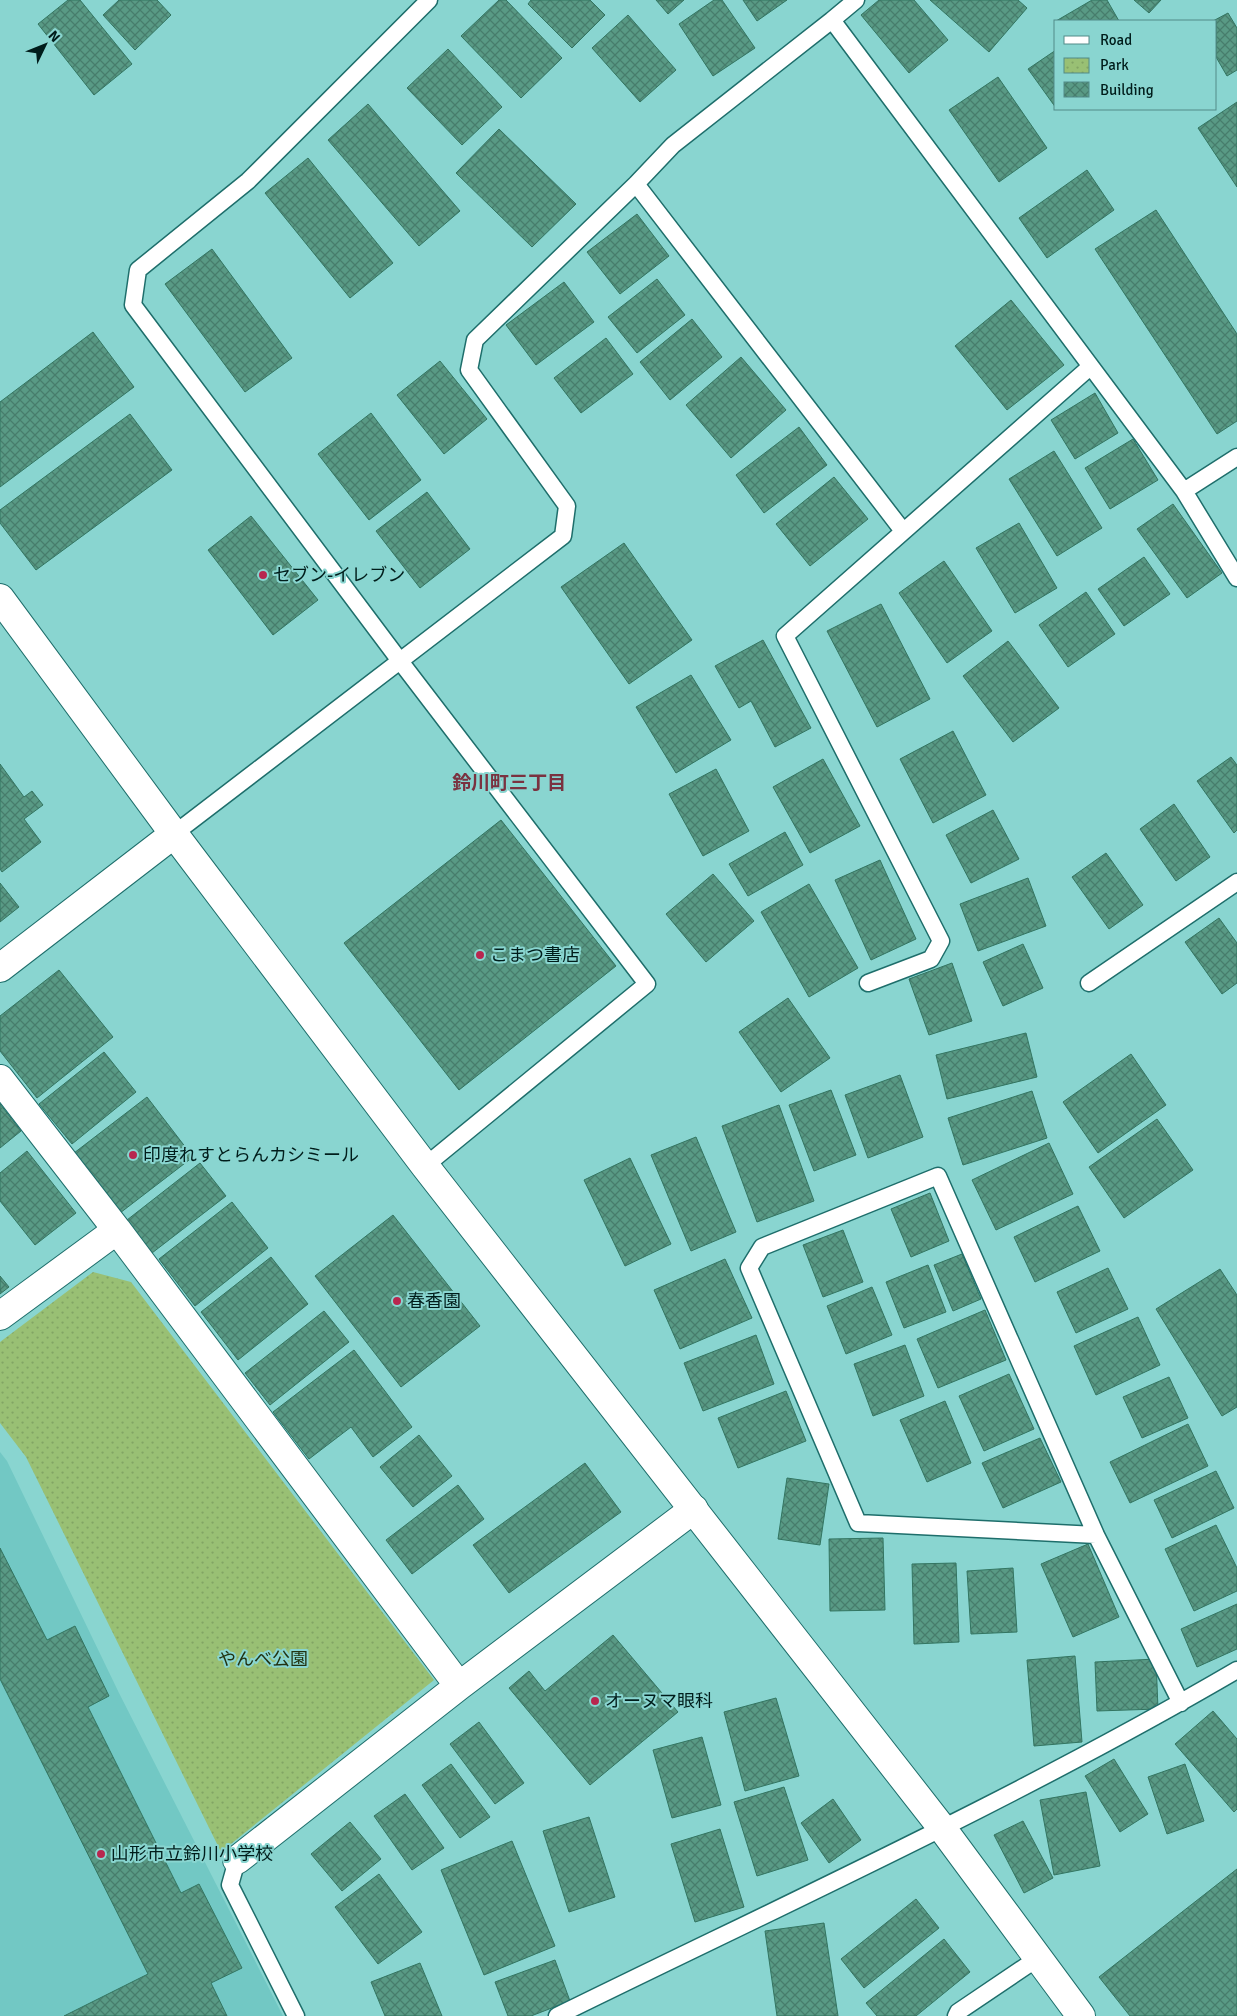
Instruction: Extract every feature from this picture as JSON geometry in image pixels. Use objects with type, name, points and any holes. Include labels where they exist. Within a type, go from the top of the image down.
[{"type":"street","points":[[0,598],[174,834],[425,1166],[942,1828],[1081,2016]]},
{"type":"street","points":[[0,968],[174,834]]},
{"type":"street","points":[[0,1079],[117,1230],[459,1686]]},
{"type":"street","points":[[0,1316],[117,1230]]},
{"type":"street","points":[[236,1860],[459,1686],[694,1509]]},
{"type":"lane","points":[[425,1166],[647,984],[400,661],[133,305],[138,270],[248,181],[429,0]]},
{"type":"lane","points":[[174,834],[563,536],[567,506],[469,370],[475,340],[636,184],[673,145],[856,0]]},
{"type":"lane","points":[[832,20],[1184,491],[1237,578]]},
{"type":"lane","points":[[636,184],[903,531]]},
{"type":"lane","points":[[868,983],[931,959],[940,941],[785,636],[1090,367]]},
{"type":"lane","points":[[1184,491],[1237,457]]},
{"type":"lane","points":[[1089,983],[1237,882]]},
{"type":"lane","points":[[1096,1534],[858,1522],[749,1268],[762,1247],[938,1176],[1096,1534],[1181,1703]]},
{"type":"lane","points":[[558,2016],[942,1828],[1143,1725],[1237,1670]]},
{"type":"lane","points":[[236,1860],[230,1885],[296,2016]]},
{"type":"lane","points":[[956,2016],[958,2012],[1038,1958]]},
{"type":"shaded area","name":"山形市立鈴川小学校","points":[[0,1452],[7,1461],[119,1693],[283,2016],[0,2016]]},
{"type":"green space","name":"やんべ公園","points":[[93,1272],[131,1282],[434,1680],[221,1852],[26,1457],[0,1423],[0,1342]]},
{"type":"building","points":[[68,0],[80,0],[132,64],[94,95],[38,24]]},
{"type":"building","points":[[119,0],[157,0],[171,15],[135,50],[103,15]]},
{"type":"building","points":[[499,0],[506,0],[562,58],[521,98],[461,36]]},
{"type":"building","points":[[531,0],[590,0],[605,15],[572,48],[528,4]]},
{"type":"building","points":[[656,0],[684,0],[668,14]]},
{"type":"building","points":[[714,0],[722,0],[755,48],[713,76],[679,24]]},
{"type":"building","points":[[743,0],[787,0],[757,21]]},
{"type":"building","points":[[879,0],[914,0],[948,40],[909,73],[861,15]]},
{"type":"building","points":[[930,0],[1018,0],[1027,8],[989,52]]},
{"type":"building","points":[[1092,0],[1107,0],[1118,20],[1058,20]]},
{"type":"building","points":[[1134,0],[1161,0],[1149,13]]},
{"type":"building","points":[[1228,13],[1237,28],[1237,70],[1227,76],[1217,59],[1217,20],[1215,20]]},
{"type":"building","points":[[628,15],[676,70],[640,102],[592,48]]},
{"type":"building","points":[[448,49],[502,107],[462,145],[407,88]]},
{"type":"building","points":[[1054,51],[1054,105],[1028,69]]},
{"type":"building","points":[[998,77],[1047,148],[999,182],[949,110]]},
{"type":"building","points":[[1237,102],[1237,187],[1198,128]]},
{"type":"building","points":[[368,104],[460,211],[419,246],[328,140]]},
{"type":"building","points":[[499,129],[576,204],[532,247],[456,173]]},
{"type":"building","points":[[308,158],[393,263],[350,298],[265,193]]},
{"type":"building","points":[[1087,170],[1114,210],[1047,258],[1019,218]]},
{"type":"building","points":[[1156,210],[1237,334],[1237,421],[1217,434],[1095,249]]},
{"type":"building","points":[[637,214],[669,256],[620,294],[587,252]]},
{"type":"building","points":[[212,249],[292,358],[245,392],[165,284]]},
{"type":"building","points":[[657,279],[685,315],[637,353],[608,317]]},
{"type":"building","points":[[564,282],[594,322],[536,365],[506,325]]},
{"type":"building","points":[[1011,300],[1064,365],[1007,410],[955,346]]},
{"type":"building","points":[[692,319],[722,357],[670,400],[640,362]]},
{"type":"building","points":[[93,332],[134,387],[0,487],[0,402]]},
{"type":"building","points":[[606,338],[633,374],[581,413],[554,378]]},
{"type":"building","points":[[741,357],[786,410],[731,458],[686,405]]},
{"type":"building","points":[[440,361],[487,419],[444,454],[397,395]]},
{"type":"building","points":[[1095,393],[1118,433],[1075,459],[1051,420]]},
{"type":"building","points":[[371,413],[421,480],[369,520],[318,454]]},
{"type":"building","points":[[130,414],[172,470],[36,570],[0,523],[0,510]]},
{"type":"building","points":[[799,427],[827,465],[764,513],[736,475]]},
{"type":"building","points":[[1133,439],[1158,480],[1110,509],[1085,468]]},
{"type":"building","points":[[1054,451],[1102,528],[1057,556],[1009,479]]},
{"type":"building","points":[[834,477],[868,519],[810,566],[776,524]]},
{"type":"building","points":[[427,492],[470,549],[420,588],[376,531]]},
{"type":"building","points":[[1173,504],[1222,573],[1187,598],[1137,529]]},
{"type":"building","name":"セブン-イレブン","points":[[251,516],[318,600],[273,635],[208,550]]},
{"type":"building","points":[[1019,523],[1057,588],[1015,613],[976,548]]},
{"type":"building","points":[[624,543],[692,640],[629,684],[561,587]]},
{"type":"building","points":[[1144,557],[1170,594],[1124,626],[1098,589]]},
{"type":"building","points":[[944,561],[992,631],[947,663],[899,593]]},
{"type":"building","points":[[1086,592],[1115,634],[1068,667],[1039,625]]},
{"type":"building","points":[[881,604],[930,699],[877,727],[827,631]]},
{"type":"building","points":[[763,640],[811,728],[775,747],[751,701],[739,708],[715,666]]},
{"type":"building","points":[[1008,641],[1059,708],[1013,742],[963,676]]},
{"type":"building","points":[[691,675],[731,740],[676,773],[636,707]]},
{"type":"building","points":[[953,731],[986,795],[933,823],[900,759]]},
{"type":"building","points":[[1231,757],[1237,765],[1237,830],[1234,833],[1197,781]]},
{"type":"building","points":[[823,759],[860,826],[810,853],[773,787]]},
{"type":"building","points":[[0,764],[24,797],[32,791],[43,805],[24,819],[41,842],[2,872],[0,869]]},
{"type":"building","points":[[716,769],[749,831],[703,856],[669,794]]},
{"type":"building","points":[[1174,804],[1210,857],[1176,881],[1140,829]]},
{"type":"building","points":[[993,810],[1019,859],[971,883],[946,835]]},
{"type":"building","name":"こまつ書店","points":[[501,820],[616,966],[459,1090],[344,943]]},
{"type":"building","points":[[785,832],[803,865],[748,896],[729,864]]},
{"type":"building","points":[[1106,853],[1143,905],[1109,929],[1072,877]]},
{"type":"building","points":[[880,860],[916,939],[871,960],[835,880]]},
{"type":"building","points":[[713,874],[754,921],[706,962],[666,914]]},
{"type":"building","points":[[1028,878],[1046,926],[978,951],[960,904]]},
{"type":"building","points":[[0,883],[19,907],[0,922]]},
{"type":"building","points":[[809,884],[858,968],[809,997],[761,912]]},
{"type":"building","points":[[1219,918],[1237,943],[1237,983],[1222,994],[1185,942]]},
{"type":"building","points":[[1023,944],[1043,988],[1003,1006],[983,962]]},
{"type":"building","points":[[952,963],[972,1021],[929,1035],[909,979]]},
{"type":"building","points":[[59,970],[113,1037],[37,1098],[0,1051],[0,1016]]},
{"type":"building","points":[[788,998],[830,1058],[781,1092],[739,1032]]},
{"type":"building","points":[[1026,1033],[1037,1077],[947,1099],[936,1055]]},
{"type":"building","points":[[104,1052],[136,1092],[72,1144],[39,1104]]},
{"type":"building","points":[[1131,1054],[1166,1105],[1098,1153],[1063,1102]]},
{"type":"building","points":[[900,1075],[923,1137],[868,1158],[845,1095]]},
{"type":"building","points":[[831,1090],[856,1155],[814,1171],[789,1105]]},
{"type":"building","points":[[1032,1091],[1047,1138],[963,1165],[948,1118]]},
{"type":"building","name":"印度れすとらんカシミール","points":[[147,1097],[193,1157],[120,1213],[74,1153]]},
{"type":"building","points":[[0,1104],[21,1131],[0,1148]]},
{"type":"building","points":[[779,1105],[814,1201],[757,1222],[722,1126]]},
{"type":"building","points":[[1157,1119],[1193,1170],[1124,1218],[1089,1167]]},
{"type":"building","points":[[696,1137],[736,1232],[691,1251],[651,1155]]},
{"type":"building","points":[[1049,1143],[1073,1194],[996,1230],[972,1180]]},
{"type":"building","points":[[27,1151],[76,1213],[35,1245],[0,1201],[0,1173]]},
{"type":"building","points":[[630,1158],[671,1244],[625,1266],[584,1180]]},
{"type":"building","points":[[200,1163],[226,1196],[152,1253],[127,1220]]},
{"type":"building","points":[[930,1193],[949,1241],[911,1257],[891,1209]]},
{"type":"building","points":[[232,1202],[268,1248],[195,1306],[159,1259]]},
{"type":"building","points":[[1078,1206],[1100,1251],[1035,1282],[1014,1237]]},
{"type":"building","name":"春香園","points":[[393,1215],[480,1326],[401,1387],[315,1276]]},
{"type":"building","points":[[843,1230],[863,1282],[823,1297],[803,1245]]},
{"type":"building","points":[[962,1254],[981,1299],[953,1311],[934,1265]]},
{"type":"building","points":[[271,1257],[308,1304],[238,1360],[201,1312]]},
{"type":"building","points":[[725,1259],[752,1318],[680,1349],[654,1290]]},
{"type":"building","points":[[928,1265],[946,1312],[904,1328],[886,1282]]},
{"type":"building","points":[[1108,1268],[1128,1309],[1076,1333],[1057,1292]]},
{"type":"building","points":[[1220,1269],[1237,1295],[1237,1407],[1222,1416],[1156,1309]]},
{"type":"building","points":[[0,1276],[9,1287],[0,1294]]},
{"type":"building","points":[[872,1287],[892,1335],[846,1354],[827,1306]]},
{"type":"building","points":[[985,1310],[1006,1360],[938,1388],[917,1339]]},
{"type":"building","points":[[324,1311],[349,1342],[270,1405],[245,1373]]},
{"type":"building","points":[[1138,1317],[1160,1365],[1096,1395],[1074,1346]]},
{"type":"building","points":[[756,1335],[774,1384],[703,1411],[684,1363]]},
{"type":"building","points":[[905,1345],[924,1396],[873,1416],[854,1364]]},
{"type":"building","points":[[354,1350],[412,1427],[373,1457],[351,1427],[309,1459],[273,1412]]},
{"type":"building","points":[[1009,1374],[1034,1429],[984,1451],[959,1396]]},
{"type":"building","points":[[1169,1377],[1188,1418],[1142,1438],[1123,1397]]},
{"type":"building","points":[[786,1391],[806,1441],[738,1468],[718,1418]]},
{"type":"building","points":[[945,1401],[971,1463],[927,1482],[900,1420]]},
{"type":"building","points":[[1188,1424],[1208,1466],[1130,1503],[1110,1462]]},
{"type":"building","points":[[419,1435],[452,1476],[413,1507],[380,1467]]},
{"type":"building","points":[[1040,1438],[1061,1482],[1003,1508],[982,1463]]},
{"type":"building","points":[[585,1463],[621,1512],[509,1593],[473,1545]]},
{"type":"building","points":[[1216,1471],[1234,1508],[1172,1538],[1154,1500]]},
{"type":"building","points":[[787,1478],[829,1484],[820,1545],[778,1539]]},
{"type":"building","points":[[458,1485],[484,1519],[412,1574],[386,1540]]},
{"type":"building","points":[[1216,1525],[1237,1568],[1237,1591],[1194,1611],[1165,1549]]},
{"type":"building","points":[[883,1538],[885,1610],[830,1611],[829,1539]]},
{"type":"building","points":[[1088,1544],[1119,1617],[1073,1637],[1041,1564]]},
{"type":"building","points":[[0,1548],[47,1640],[75,1626],[109,1696],[88,1707],[181,1893],[199,1884],[242,1968],[211,1983],[227,2016],[64,2016],[148,1974],[0,1679]]},
{"type":"building","points":[[956,1563],[959,1642],[914,1644],[912,1564]]},
{"type":"building","points":[[1013,1568],[1017,1632],[971,1634],[967,1571]]},
{"type":"building","points":[[1237,1604],[1237,1649],[1197,1667],[1181,1629]]},
{"type":"building","name":"オーヌマ眼科","points":[[613,1635],[678,1712],[590,1785],[509,1688],[529,1671],[545,1691]]},
{"type":"building","points":[[1075,1656],[1082,1742],[1034,1746],[1027,1660]]},
{"type":"building","points":[[1156,1659],[1158,1709],[1097,1711],[1095,1662]]},
{"type":"building","points":[[776,1698],[799,1776],[745,1791],[724,1712]]},
{"type":"building","points":[[1213,1711],[1237,1739],[1237,1809],[1234,1812],[1175,1744]]},
{"type":"building","points":[[479,1722],[524,1783],[495,1804],[450,1744]]},
{"type":"building","points":[[702,1737],[721,1805],[672,1818],[653,1750]]},
{"type":"building","points":[[1114,1759],[1148,1814],[1120,1832],[1085,1776]]},
{"type":"building","points":[[451,1764],[490,1817],[460,1838],[422,1785]]},
{"type":"building","points":[[1185,1764],[1204,1821],[1167,1834],[1148,1777]]},
{"type":"building","points":[[784,1787],[808,1860],[757,1876],[734,1802]]},
{"type":"building","points":[[1086,1792],[1100,1866],[1054,1875],[1040,1800]]},
{"type":"building","points":[[405,1794],[444,1848],[412,1870],[374,1816]]},
{"type":"building","points":[[833,1799],[861,1840],[829,1863],[801,1823]]},
{"type":"building","points":[[589,1817],[615,1897],[569,1912],[543,1831]]},
{"type":"building","points":[[1023,1821],[1053,1878],[1024,1893],[994,1835]]},
{"type":"building","points":[[350,1822],[381,1859],[342,1891],[311,1854]]},
{"type":"building","points":[[720,1829],[744,1907],[695,1922],[671,1844]]},
{"type":"building","points":[[512,1841],[555,1946],[484,1975],[441,1870]]},
{"type":"building","points":[[1237,1869],[1237,2016],[1130,2016],[1099,1977]]},
{"type":"building","points":[[379,1874],[422,1932],[378,1964],[335,1907]]},
{"type":"building","points":[[916,1899],[939,1928],[864,1988],[841,1959]]},
{"type":"building","points":[[824,1923],[838,2016],[777,2016],[765,1931]]},
{"type":"building","points":[[944,1939],[970,1972],[916,2016],[877,2016],[866,2003]]},
{"type":"building","points":[[555,1960],[570,2001],[531,2016],[508,2016],[495,1982]]},
{"type":"building","points":[[420,1963],[442,2016],[385,2016],[371,1982]]},
{"type":"place","name":"セブン-イレブン","points":[[263,575]]},
{"type":"place","name":"こまつ書店","points":[[480,955]]},
{"type":"place","name":"印度れすとらんカシミール","points":[[133,1155]]},
{"type":"place","name":"春香園","points":[[397,1301]]},
{"type":"place","name":"オーヌマ眼科","points":[[595,1701]]},
{"type":"place","name":"山形市立鈴川小学校","points":[[101,1854]]},
{"type":"district","name":"鈴川町三丁目","points":[[509,783]]}]
